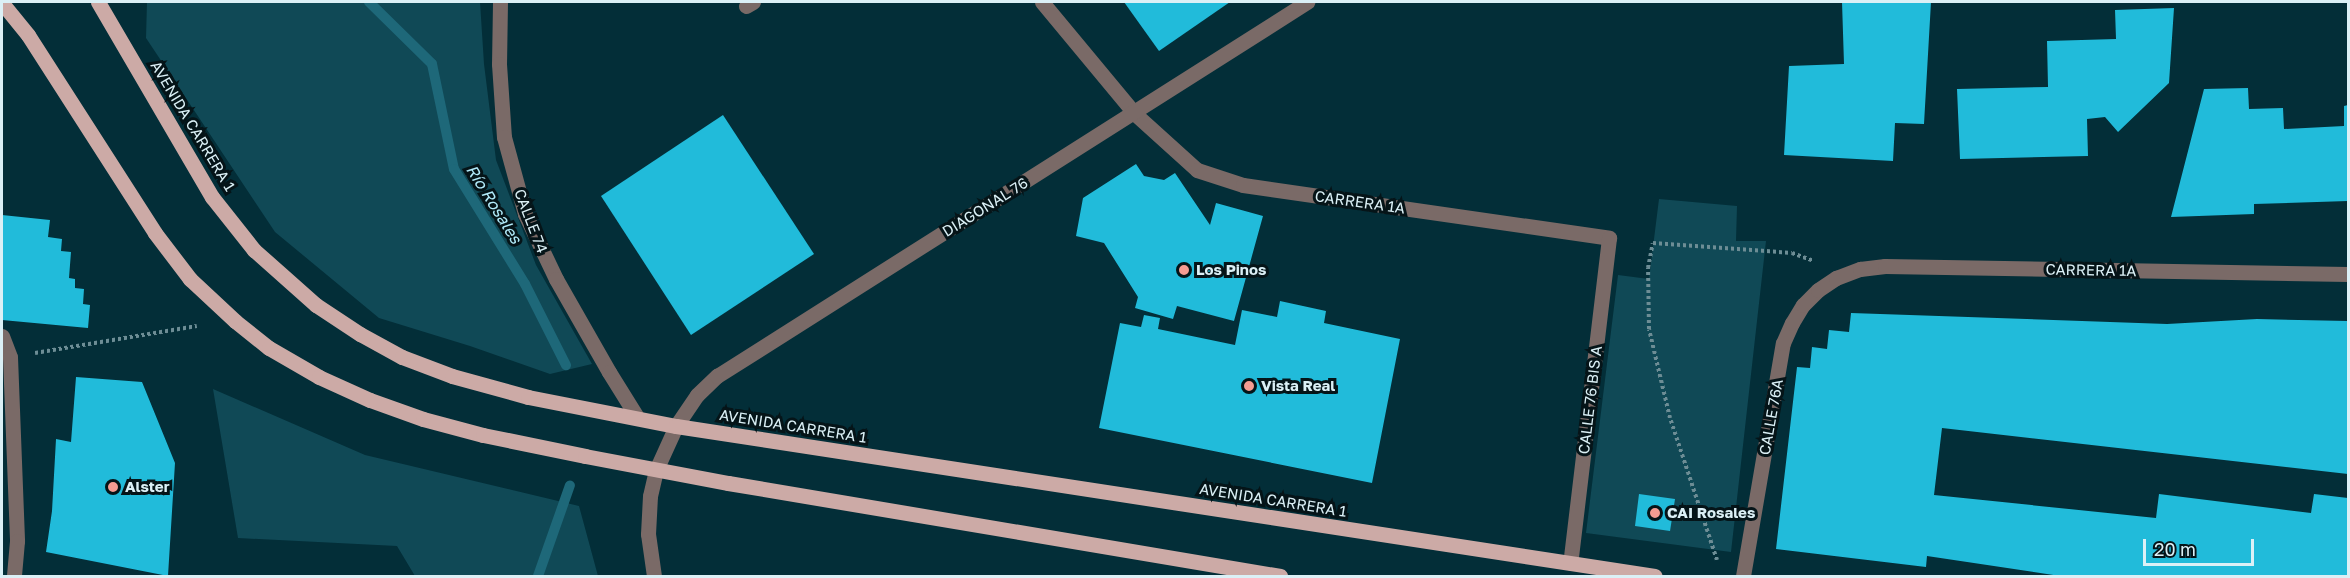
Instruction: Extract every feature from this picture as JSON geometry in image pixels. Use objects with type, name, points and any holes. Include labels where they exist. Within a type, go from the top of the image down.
[{"type":"main road","name":"AVENIDA CARRERA 1","points":[[98,2],[212,197],[254,250],[316,305],[360,334],[402,357],[452,376],[528,397],[676,426],[1655,576]]},
{"type":"main road","points":[[2,3],[28,35],[155,233],[183,270],[235,321],[269,348],[339,386],[423,419],[483,435],[656,470],[1280,576]]},
{"type":"street","name":"CALLE 74","points":[[500,2],[499,64],[504,137],[525,214],[556,279],[609,372],[638,417]]},
{"type":"street","name":"CARRERA 1A","points":[[1042,2],[1134,112],[1197,170],[1243,185],[1609,238]]},
{"type":"street","name":"DIAGONAL 76","points":[[654,576],[648,534],[650,496],[656,470],[676,426],[697,395],[717,376],[1307,2]]},
{"type":"street","name":"CALLE 76 BIS A","points":[[1570,563],[1609,238]]},
{"type":"street","name":"CARRERA 1A","points":[[1836,278],[1860,269],[1885,266],[2349,274]]},
{"type":"street","name":"CALLE 76A","points":[[1743,576],[1784,343],[1791,322],[1803,304],[1836,278]]},
{"type":"street","points":[[2,336],[10,357],[17,541],[14,576]]},
{"type":"path","points":[[1720,568],[1670,418],[1649,330],[1648,268],[1653,243],[1792,253],[1819,264],[1836,278]]},
{"type":"path","points":[[10,357],[197,326]]},
{"type":"shaded area","points":[[147,2],[480,2],[484,64],[496,160],[536,265],[592,364],[550,374],[379,318],[275,232],[146,38]]},
{"type":"shaded area","points":[[1659,199],[1737,206],[1736,241],[1766,241],[1731,552],[1586,533],[1618,275],[1649,279]]},
{"type":"shaded area","points":[[213,389],[365,455],[579,506],[598,576],[415,576],[397,546],[238,538]]},
{"type":"building","points":[[1124,2],[1230,2],[1159,51]]},
{"type":"building","points":[[1842,2],[1931,2],[1924,124],[1895,123],[1893,161],[1784,155],[1789,66],[1844,64]]},
{"type":"building","points":[[2174,8],[2169,83],[2118,132],[2105,117],[2087,119],[2088,156],[1960,159],[1957,89],[2048,87],[2047,41],[2116,39],[2115,10]]},
{"type":"building","points":[[2248,88],[2249,109],[2283,108],[2284,129],[2344,126],[2344,106],[2348,105],[2348,201],[2254,204],[2254,214],[2171,217],[2204,89]]},
{"type":"building","points":[[723,115],[814,254],[691,335],[601,196]]},
{"type":"building","name":"Los Pinos","points":[[1136,164],[1144,176],[1164,180],[1175,173],[1210,225],[1216,203],[1263,216],[1234,321],[1177,306],[1173,319],[1135,308],[1138,297],[1104,243],[1076,236],[1083,198]]},
{"type":"building","points":[[2,215],[50,220],[48,237],[62,239],[61,251],[71,252],[69,278],[75,279],[75,288],[84,289],[83,304],[90,305],[88,328],[2,320]]},
{"type":"building","name":"Vista Real","points":[[1280,301],[1326,311],[1324,323],[1400,339],[1372,483],[1099,428],[1120,323],[1141,327],[1144,315],[1160,318],[1158,329],[1235,345],[1242,310],[1277,317]]},
{"type":"building","points":[[1851,313],[2167,324],[2257,319],[2348,321],[2348,474],[1942,428],[1934,495],[2156,518],[2159,494],[2311,513],[2314,494],[2348,498],[2348,576],[2060,576],[1927,556],[1926,567],[1776,549],[1797,367],[1810,368],[1812,347],[1827,349],[1829,330],[1849,332]]},
{"type":"building","name":"Alster","points":[[76,377],[142,382],[175,463],[168,576],[46,552],[52,511],[56,439],[71,442]]},
{"type":"building","name":"CAI Rosales","points":[[1639,494],[1675,499],[1670,531],[1635,526]]},
{"type":"waterway","name":"Río Rosales","points":[[369,2],[432,64],[454,169],[525,284],[566,365]]},
{"type":"waterway","name":"Río Rosales","points":[[538,576],[570,485]]},
{"type":"place","name":"Los Pinos","points":[[1184,270]]},
{"type":"place","name":"Vista Real","points":[[1249,386]]},
{"type":"place","name":"Alster","points":[[113,487]]},
{"type":"place","name":"CAI Rosales","points":[[1655,513]]}]
